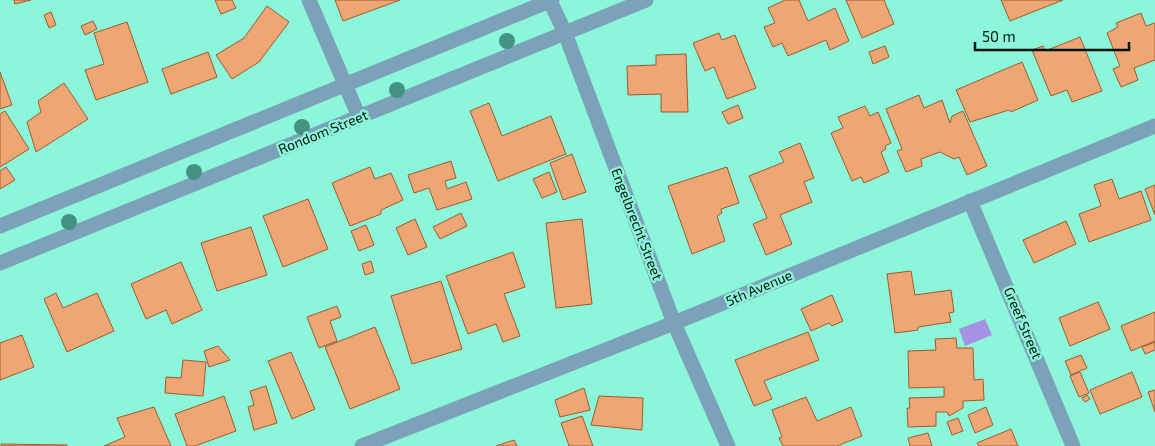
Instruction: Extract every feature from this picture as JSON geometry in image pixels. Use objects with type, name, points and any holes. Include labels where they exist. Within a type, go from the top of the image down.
[{"type":"street","points":[[309,0],[359,117]]},
{"type":"street","points":[[0,226],[551,0]]},
{"type":"street","name":"Engelbrecht Street","points":[[551,0],[674,323],[728,446]]},
{"type":"street","name":"Rondom Street","points":[[0,264],[646,0]]},
{"type":"street","name":"5th Avenue","points":[[362,446],[382,442],[1155,126]]},
{"type":"street","name":"Greef Street","points":[[970,201],[1073,446]]},
{"type":"shaded area","points":[[985,319],[992,335],[965,346],[959,329]]},
{"type":"building","points":[[14,0],[31,0],[15,4]]},
{"type":"building","points":[[215,0],[232,0],[236,8],[221,14]]},
{"type":"building","points":[[335,0],[400,0],[343,21]]},
{"type":"building","points":[[785,0],[799,0],[808,21],[835,8],[849,41],[830,50],[826,40],[788,56],[782,43],[773,47],[764,27],[775,23],[768,8]]},
{"type":"building","points":[[846,0],[884,0],[894,24],[862,38]]},
{"type":"building","points":[[1001,0],[1063,0],[1010,21]]},
{"type":"building","points":[[267,6],[289,22],[259,62],[232,79],[216,55],[244,38]]},
{"type":"building","points":[[51,12],[56,25],[49,28],[44,15]]},
{"type":"building","points":[[1141,13],[1146,26],[1155,23],[1155,60],[1134,68],[1138,80],[1121,87],[1113,69],[1120,66],[1107,33],[1118,27],[1116,23]]},
{"type":"building","points":[[93,21],[97,29],[85,35],[81,26]]},
{"type":"building","points":[[127,22],[148,82],[96,100],[85,70],[104,64],[94,33]]},
{"type":"building","points":[[719,33],[722,40],[735,35],[756,88],[727,99],[714,67],[705,71],[693,43]]},
{"type":"building","points":[[1080,37],[1102,91],[1072,102],[1067,90],[1051,96],[1032,50],[1043,46],[1045,51]]},
{"type":"building","points":[[885,46],[889,57],[873,64],[869,52]]},
{"type":"building","points":[[208,52],[217,77],[171,94],[162,69]]},
{"type":"building","points":[[686,54],[688,112],[661,112],[661,94],[628,95],[627,66],[656,65],[656,55]]},
{"type":"building","points":[[1022,62],[1038,100],[1011,112],[1009,110],[970,122],[956,90]]},
{"type":"building","points":[[0,72],[12,105],[0,109]]},
{"type":"building","points":[[64,83],[88,119],[36,152],[27,122],[41,112],[38,101]]},
{"type":"building","points":[[919,95],[924,108],[942,100],[950,123],[952,116],[963,111],[987,166],[967,175],[959,157],[954,159],[940,152],[921,159],[922,166],[906,172],[897,151],[902,149],[886,109]]},
{"type":"building","points":[[489,103],[502,136],[551,116],[566,154],[498,181],[470,111]]},
{"type":"building","points":[[738,105],[743,118],[728,124],[722,112]]},
{"type":"building","points":[[865,106],[870,116],[878,112],[891,143],[885,146],[886,149],[881,152],[889,172],[864,183],[861,177],[852,181],[831,133],[843,128],[838,117]]},
{"type":"building","points":[[5,111],[29,149],[0,167],[0,114]]},
{"type":"building","points":[[800,143],[814,178],[804,182],[812,202],[780,215],[792,244],[766,255],[753,224],[767,218],[749,176],[784,162],[779,152]]},
{"type":"building","points":[[572,154],[586,192],[563,200],[550,163]]},
{"type":"building","points":[[451,161],[456,178],[445,181],[447,189],[466,182],[472,199],[437,210],[429,188],[414,193],[408,175]]},
{"type":"building","points":[[6,167],[15,180],[0,189],[0,171]]},
{"type":"building","points":[[370,167],[375,179],[391,173],[403,200],[381,210],[381,214],[350,226],[332,183]]},
{"type":"building","points":[[727,167],[739,203],[721,209],[722,213],[717,216],[725,241],[692,254],[668,186]]},
{"type":"building","points":[[549,172],[557,192],[542,198],[533,179]]},
{"type":"building","points":[[1112,179],[1119,199],[1141,191],[1151,220],[1089,242],[1079,214],[1101,206],[1094,185]]},
{"type":"building","points":[[1155,185],[1155,215],[1145,189]]},
{"type":"building","points":[[308,199],[328,249],[283,267],[263,216]]},
{"type":"building","points":[[461,213],[467,226],[440,239],[433,227]]},
{"type":"building","points":[[415,219],[427,247],[408,255],[396,228]]},
{"type":"building","points":[[582,219],[592,304],[556,308],[546,223]]},
{"type":"building","points":[[1066,221],[1076,244],[1034,263],[1023,240]]},
{"type":"building","points":[[366,225],[374,245],[359,251],[351,231]]},
{"type":"building","points":[[251,227],[267,275],[217,291],[201,243]]},
{"type":"building","points":[[513,252],[525,287],[504,294],[520,336],[503,342],[496,324],[468,334],[446,276]]},
{"type":"building","points":[[371,261],[374,272],[365,275],[362,264]]},
{"type":"building","points":[[181,262],[202,310],[172,324],[166,310],[146,319],[131,284]]},
{"type":"building","points":[[911,271],[915,295],[951,290],[954,312],[949,313],[951,322],[895,333],[887,274]]},
{"type":"building","points":[[441,281],[462,349],[412,364],[391,296]]},
{"type":"building","points":[[56,293],[63,308],[97,293],[114,331],[67,352],[44,299]]},
{"type":"building","points":[[832,295],[843,321],[832,326],[829,323],[811,331],[801,309]]},
{"type":"building","points":[[1098,302],[1110,329],[1070,346],[1059,318]]},
{"type":"building","points":[[337,306],[341,317],[330,321],[337,341],[319,348],[307,317]]},
{"type":"building","points":[[1155,312],[1155,341],[1131,351],[1121,326]]},
{"type":"building","points":[[375,327],[400,389],[350,409],[325,347]]},
{"type":"building","points":[[808,332],[819,360],[764,381],[772,399],[754,406],[735,360]]},
{"type":"building","points":[[22,335],[34,367],[0,380],[0,343]]},
{"type":"building","points":[[956,338],[957,348],[973,348],[974,380],[983,379],[984,400],[963,401],[963,408],[949,416],[947,412],[936,412],[936,426],[908,427],[907,408],[910,408],[909,398],[944,397],[944,387],[909,388],[908,351],[936,350],[935,339]]},
{"type":"building","points":[[1155,342],[1155,350],[1145,354],[1142,347]]},
{"type":"building","points":[[218,346],[230,360],[209,367],[204,351]]},
{"type":"building","points":[[291,352],[315,409],[292,419],[268,361]]},
{"type":"building","points":[[1081,355],[1087,368],[1071,375],[1065,361]]},
{"type":"building","points":[[183,360],[206,362],[203,396],[165,393],[166,377],[181,378]]},
{"type":"building","points":[[1080,372],[1089,393],[1079,397],[1070,376]]},
{"type":"building","points":[[1132,372],[1142,397],[1100,414],[1090,390]]},
{"type":"building","points":[[266,386],[277,423],[254,430],[248,407],[254,405],[250,391]]},
{"type":"building","points":[[584,388],[590,410],[560,417],[555,400]]},
{"type":"building","points":[[1155,390],[1155,412],[1148,392]]},
{"type":"building","points":[[1087,395],[1090,399],[1085,402],[1082,398]]},
{"type":"building","points":[[224,396],[236,431],[195,446],[187,446],[175,414]]},
{"type":"building","points":[[599,396],[643,398],[642,430],[591,425]]},
{"type":"building","points":[[806,397],[817,421],[851,407],[862,436],[837,446],[783,446],[779,438],[782,437],[772,410]]},
{"type":"building","points":[[154,407],[171,446],[104,446],[125,437],[117,418]]},
{"type":"building","points":[[986,407],[993,425],[975,433],[968,415]]},
{"type":"building","points":[[582,416],[593,446],[569,446],[561,423]]},
{"type":"building","points":[[958,418],[963,431],[952,435],[947,422]]},
{"type":"building","points":[[1011,429],[1018,446],[979,446],[977,443]]},
{"type":"building","points":[[928,433],[932,446],[910,446],[908,438]]},
{"type":"building","points":[[514,440],[517,446],[496,446]]},
{"type":"building","points":[[1,444],[67,445],[67,446],[1,446]]}]
